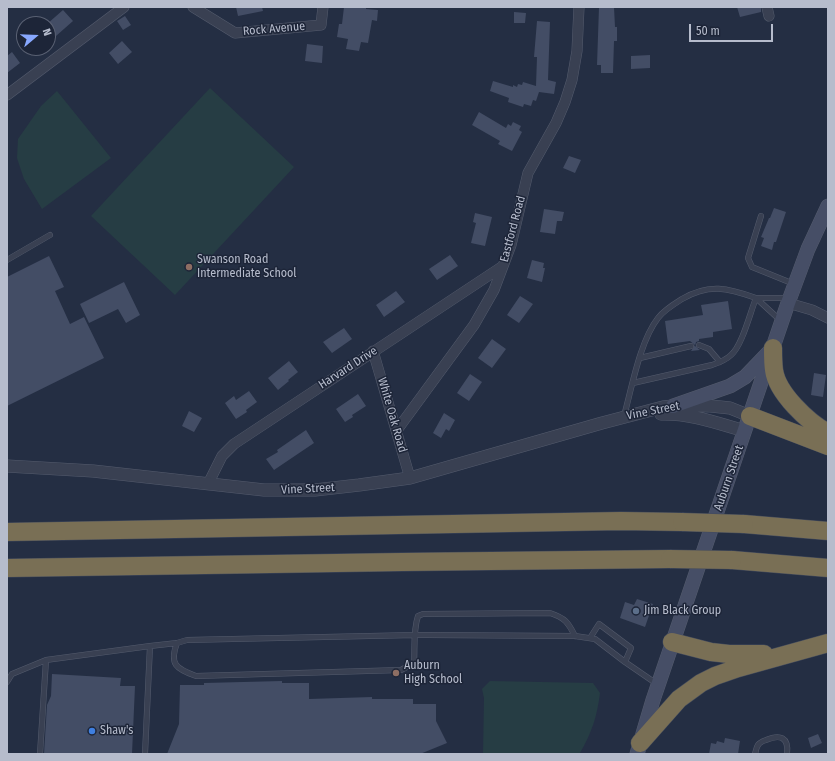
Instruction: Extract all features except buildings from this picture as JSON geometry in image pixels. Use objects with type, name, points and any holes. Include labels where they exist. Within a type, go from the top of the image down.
[{"type":"highway","points":[[773,348],[774,371],[785,395],[802,414],[828,434]]},
{"type":"highway","points":[[747,423],[828,446]]},
{"type":"highway","points":[[7,532],[621,521],[744,524],[828,531]]},
{"type":"highway","points":[[7,568],[670,559],[732,560],[828,568]]},
{"type":"highway","points":[[672,642],[711,652],[728,654],[764,654],[807,649]]},
{"type":"highway","points":[[639,748],[679,699],[701,683],[738,668],[828,643]]},
{"type":"main road","name":"Auburn Street","points":[[639,748],[672,642],[791,295],[808,249],[828,206]]},
{"type":"main road","points":[[673,406],[730,386],[745,377],[773,348]]},
{"type":"street","points":[[7,95],[124,7]]},
{"type":"street","name":"Rock Avenue","points":[[193,7],[235,33],[321,25],[323,7]]},
{"type":"street","name":"Eastford Road","points":[[397,430],[480,316],[494,290],[511,245],[529,172],[556,123],[572,80],[578,49],[579,7]]},
{"type":"street","name":"Harvard Drive","points":[[208,484],[222,456],[230,447],[503,266]]},
{"type":"street","points":[[791,295],[812,310],[828,318]]},
{"type":"street","name":"White Oak Road","points":[[373,352],[410,478]]},
{"type":"street","name":"Vine Street","points":[[7,466],[85,471],[264,490],[296,490],[359,485],[410,478],[623,417],[673,406],[702,405],[730,408],[747,423]]},
{"type":"street","name":"Vine Street","points":[[602,423],[640,416],[672,413],[710,421],[747,423]]},
{"type":"lane","points":[[761,216],[748,258],[752,267],[791,295]]},
{"type":"lane","points":[[7,260],[50,235]]},
{"type":"lane","points":[[623,417],[640,358],[650,332],[658,318],[664,312],[687,296],[703,290],[724,288],[737,291],[756,298],[782,322]]},
{"type":"lane","points":[[756,298],[791,295]]},
{"type":"lane","points":[[633,383],[720,362],[730,356],[740,341],[756,298]]},
{"type":"lane","points":[[699,345],[709,349],[720,362]]},
{"type":"lane","points":[[640,358],[690,346]]},
{"type":"lane","points":[[177,643],[173,655],[176,664],[183,672],[196,676],[401,670],[414,663],[416,624],[418,616],[423,614],[550,613],[562,617],[569,624],[575,636]]},
{"type":"lane","points":[[590,638],[599,624],[631,648],[625,662]]},
{"type":"lane","points":[[7,682],[12,674],[46,660],[177,643],[187,640],[415,635],[575,636],[595,639],[658,685]]},
{"type":"lane","points":[[145,754],[150,646]]},
{"type":"lane","points":[[40,754],[46,660]]},
{"type":"lane","points":[[755,754],[757,746],[760,743],[772,738],[780,737],[785,740],[788,746],[787,754]]},
{"type":"shaded area","points":[[210,88],[294,167],[175,295],[91,216]]},
{"type":"shaded area","points":[[57,91],[111,158],[42,209],[24,179],[17,158],[18,139],[41,106]]},
{"type":"shaded area","points":[[490,681],[593,683],[600,693],[599,702],[596,717],[588,738],[580,753],[483,754],[484,698],[482,689]]},
{"type":"place","name":"Swanson Road Intermediate School","points":[[189,267]]},
{"type":"place","name":"Jim Black Group","points":[[636,611]]},
{"type":"place","name":"Auburn High School","points":[[396,673]]},
{"type":"place","name":"Shaw's","points":[[92,731]]}]
